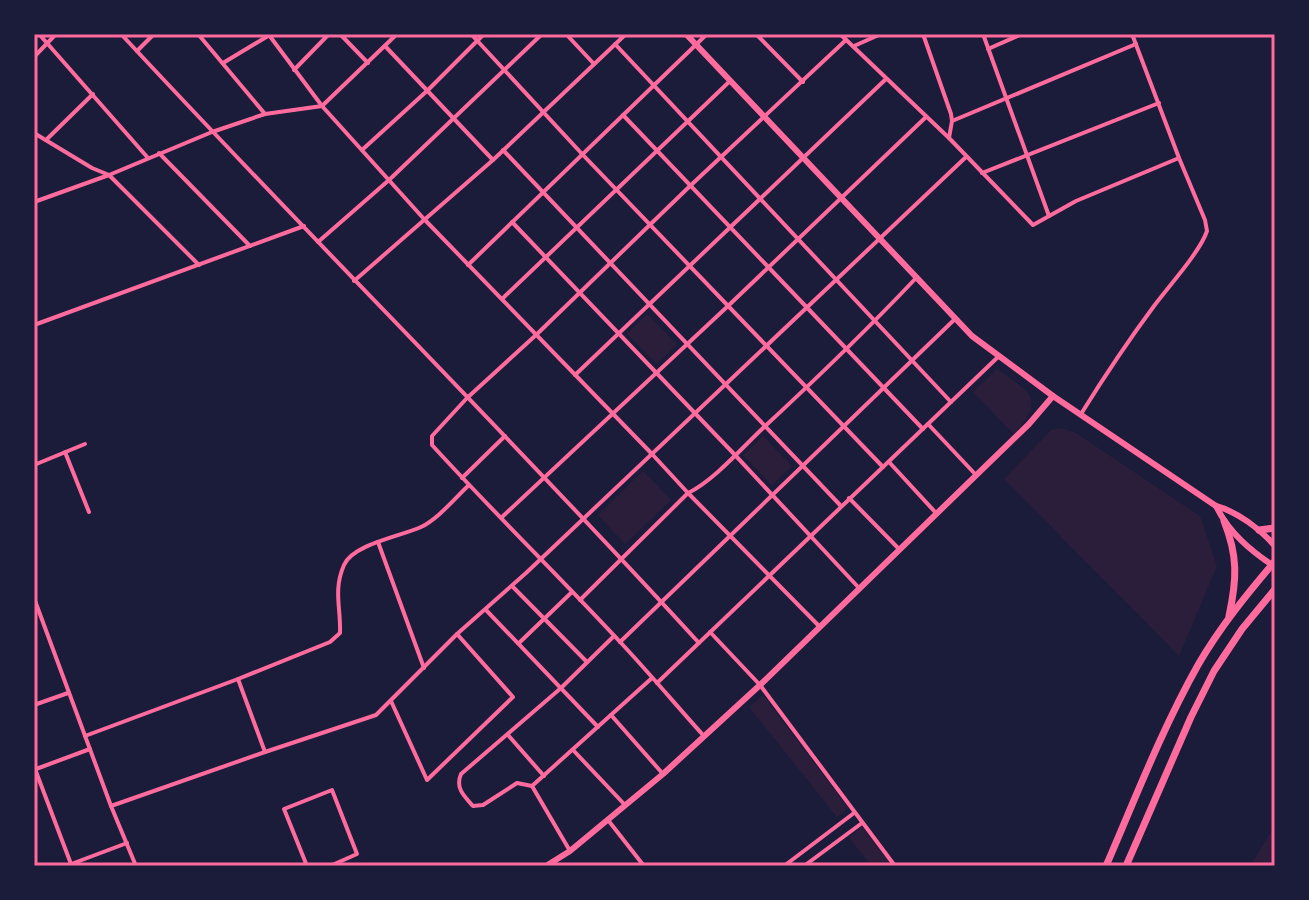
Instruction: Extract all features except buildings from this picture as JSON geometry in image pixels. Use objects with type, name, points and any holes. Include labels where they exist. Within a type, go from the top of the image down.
[{"type":"highway","points":[[1224,521],[1236,564],[1228,619]]},
{"type":"highway","points":[[1259,530],[1275,528]]},
{"type":"highway","points":[[1106,866],[1199,663],[1228,619],[1274,564]]},
{"type":"highway","points":[[1126,866],[1196,705],[1214,671],[1242,629],[1275,589]]},
{"type":"main road","points":[[686,34],[972,336],[1080,415],[1216,506],[1259,530],[1275,546]]},
{"type":"main road","points":[[546,866],[570,851],[663,774],[760,685],[1029,424],[1053,396]]},
{"type":"main road","points":[[1216,506],[1224,521],[1247,548],[1274,564]]},
{"type":"street","points":[[39,34],[148,158]]},
{"type":"street","points":[[34,57],[56,34]]},
{"type":"street","points":[[121,34],[699,643]]},
{"type":"street","points":[[137,51],[154,34]]},
{"type":"street","points":[[198,34],[265,114]]},
{"type":"street","points":[[223,63],[269,34],[322,106],[424,219],[819,626]]},
{"type":"street","points":[[294,70],[329,34]]},
{"type":"street","points":[[340,34],[368,63]]},
{"type":"street","points":[[34,202],[265,114],[322,106],[397,34]]},
{"type":"street","points":[[471,34],[883,467]]},
{"type":"street","points":[[362,150],[484,34]]},
{"type":"street","points":[[318,242],[389,180],[542,34]]},
{"type":"street","points":[[566,34],[594,64]]},
{"type":"street","points":[[354,281],[493,160],[626,34]]},
{"type":"street","points":[[468,265],[707,34]]},
{"type":"street","points":[[756,34],[803,82]]},
{"type":"street","points":[[840,34],[949,138],[1032,225],[1087,196],[1179,158]]},
{"type":"street","points":[[854,46],[870,36],[881,34]]},
{"type":"street","points":[[923,34],[952,121],[949,138]]},
{"type":"street","points":[[983,34],[1049,216]]},
{"type":"street","points":[[988,49],[1022,34]]},
{"type":"street","points":[[1080,415],[1147,315],[1206,235],[1205,220],[1132,34]]},
{"type":"street","points":[[703,735],[620,642],[462,478],[432,445],[432,438],[467,398],[846,40]]},
{"type":"street","points":[[615,44],[951,402]]},
{"type":"street","points":[[952,121],[1136,44]]},
{"type":"street","points":[[385,46],[493,160]]},
{"type":"street","points":[[575,375],[887,78]]},
{"type":"street","points":[[502,299],[730,81]]},
{"type":"street","points":[[46,141],[93,94]]},
{"type":"street","points":[[982,173],[1159,103]]},
{"type":"street","points":[[623,115],[923,429]]},
{"type":"street","points":[[502,517],[926,117]]},
{"type":"street","points":[[34,133],[109,175],[199,265]]},
{"type":"street","points":[[503,150],[841,506]]},
{"type":"street","points":[[159,153],[250,246]]},
{"type":"street","points":[[111,806],[376,715],[457,634],[541,559],[966,157]]},
{"type":"street","points":[[512,222],[859,588]]},
{"type":"street","points":[[34,325],[304,226]]},
{"type":"street","points":[[580,600],[688,493],[698,489],[875,322],[917,277]]},
{"type":"street","points":[[620,642],[955,319]]},
{"type":"street","points":[[657,683],[998,357]]},
{"type":"street","points":[[928,424],[977,475]]},
{"type":"street","points":[[462,478],[505,436]]},
{"type":"street","points":[[34,465],[85,444]]},
{"type":"street","points":[[65,452],[89,512]]},
{"type":"street","points":[[889,462],[936,513]]},
{"type":"street","points":[[85,736],[330,642],[340,633],[337,589],[345,562],[378,542],[425,525],[469,485]]},
{"type":"street","points":[[849,498],[899,549]]},
{"type":"street","points":[[378,542],[424,668]]},
{"type":"street","points":[[512,586],[587,662]]},
{"type":"street","points":[[518,643],[572,592]]},
{"type":"street","points":[[34,598],[136,866]]},
{"type":"street","points":[[486,609],[598,727]]},
{"type":"street","points":[[34,627],[43,623]]},
{"type":"street","points":[[710,632],[760,685],[895,866]]},
{"type":"street","points":[[391,701],[427,780],[513,697],[457,634]]},
{"type":"street","points":[[570,851],[532,786],[517,783],[483,805],[473,806],[461,793],[461,774],[561,688],[614,636]]},
{"type":"street","points":[[532,786],[652,678]]},
{"type":"street","points":[[238,679],[265,752]]},
{"type":"street","points":[[34,705],[68,693]]},
{"type":"street","points":[[611,715],[663,774]]},
{"type":"street","points":[[508,735],[544,776]]},
{"type":"street","points":[[90,749],[34,769],[69,865],[127,843]]},
{"type":"street","points":[[573,750],[625,805]]},
{"type":"street","points":[[307,866],[284,809],[332,790],[357,854],[330,866]]},
{"type":"street","points":[[784,866],[854,813]]},
{"type":"street","points":[[608,820],[644,866]]},
{"type":"street","points":[[804,866],[862,823]]},
{"type":"shaded area","points":[[647,314],[677,344],[657,364],[627,334]]},
{"type":"shaded area","points":[[997,369],[1025,390],[1032,404],[1024,422],[1014,434],[973,392]]},
{"type":"shaded area","points":[[1062,428],[1076,433],[1200,516],[1217,566],[1179,656],[1004,479],[1051,430]]},
{"type":"shaded area","points":[[763,436],[792,466],[772,485],[743,455]]},
{"type":"shaded area","points":[[643,471],[671,500],[625,544],[598,515]]},
{"type":"shaded area","points":[[763,695],[848,808],[837,817],[749,707]]},
{"type":"shaded area","points":[[1275,825],[1275,866],[1250,866]]},
{"type":"shaded area","points":[[862,827],[892,866],[872,866],[849,838]]}]
